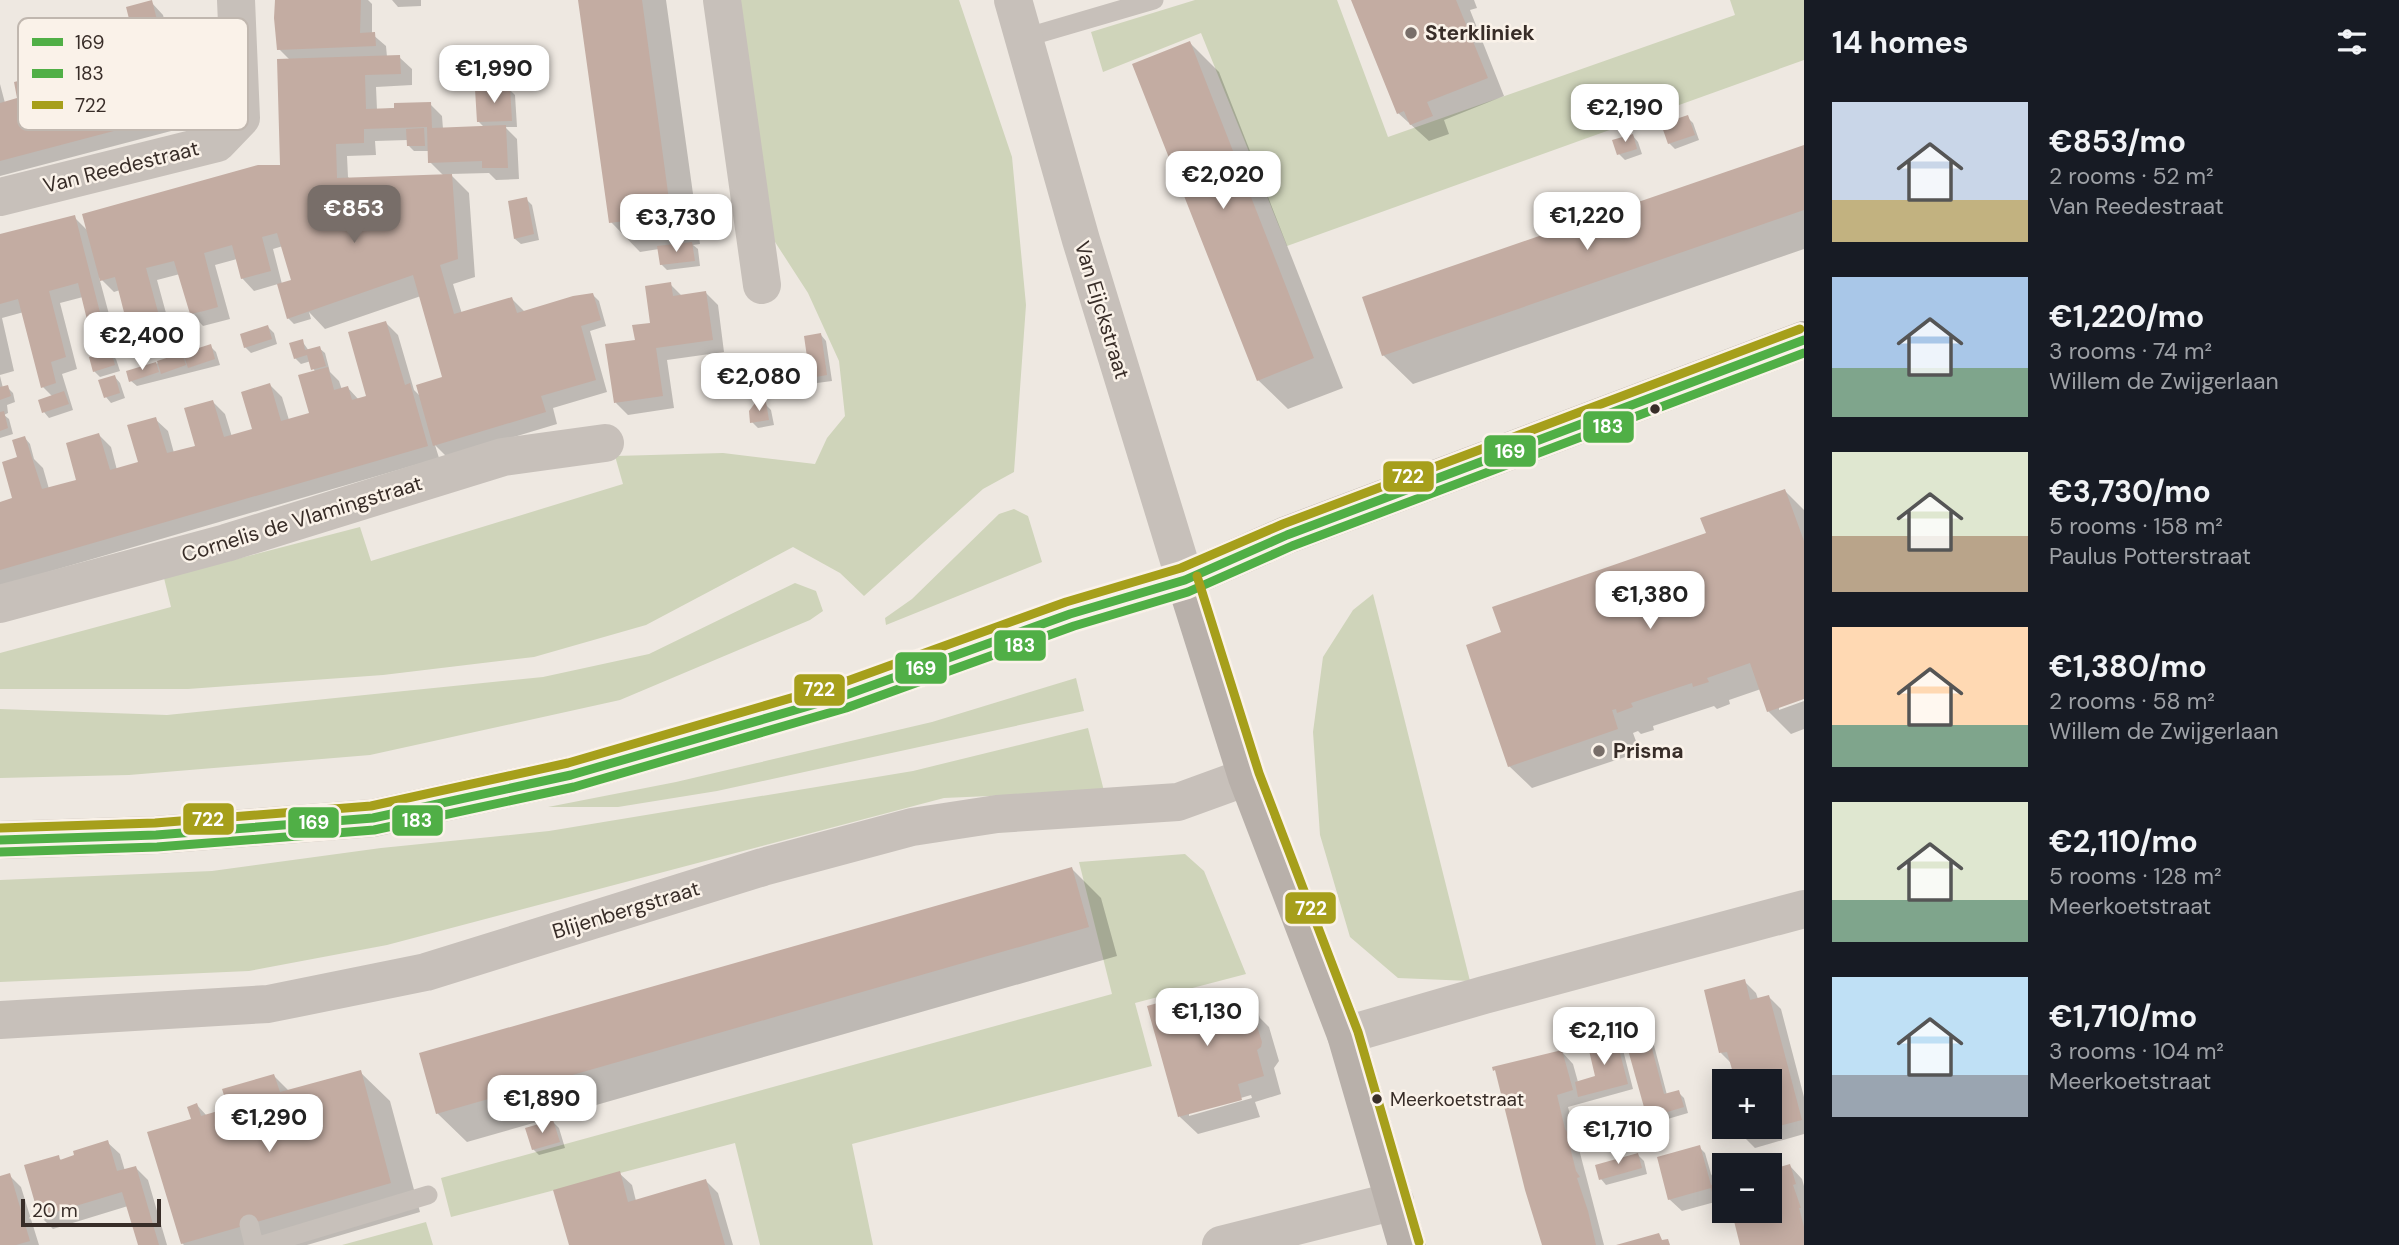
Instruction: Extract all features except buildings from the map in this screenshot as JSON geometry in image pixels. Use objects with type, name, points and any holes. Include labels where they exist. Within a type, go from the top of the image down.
[{"type":"street","name":"Van Reedestraat","points":[[236,0],[237,18]]},
{"type":"street","points":[[722,0],[762,285]]},
{"type":"street","name":"Van Eijckstraat","points":[[1013,0],[1081,240],[1185,580]]},
{"type":"street","name":"Van Reedestraat","points":[[0,197],[218,143],[229,130]]},
{"type":"street","points":[[0,840],[156,835],[373,817],[571,775],[843,696],[1070,614],[1185,580],[1287,535],[1804,340]]},
{"type":"street","name":"Cornelis de Vlamingstraat","points":[[0,604],[226,543],[503,457],[605,443]]},
{"type":"street","points":[[1185,580],[1247,777],[1346,1035],[1407,1245]]},
{"type":"street","name":"Blijenbergstraat","points":[[0,1020],[268,1004],[426,972],[763,867],[912,827],[997,814],[1178,802],[1247,777]]},
{"type":"street","points":[[1346,1035],[1804,909]]},
{"type":"street","points":[[1221,1245],[1395,1201]]},
{"type":"lane","points":[[1024,38],[1154,0]]},
{"type":"lane","points":[[262,1245],[428,1195]]},
{"type":"lane","points":[[249,1224],[254,1245]]},
{"type":"green space","points":[[734,0],[959,0],[1012,157],[1026,305],[1014,472],[983,489],[864,596],[840,573],[793,547],[646,625],[534,657],[383,675],[188,689],[0,689],[0,653],[171,607],[164,578],[360,527],[371,561],[623,484],[615,456],[723,453],[815,464],[827,438],[845,416],[839,361],[808,293],[766,228]]},
{"type":"green space","points":[[1195,0],[1337,0],[1388,137],[1735,15],[1730,0],[1804,0],[1804,60],[1287,246],[1201,33],[1103,72],[1091,32]]},
{"type":"green space","points":[[1014,509],[1028,516],[1042,562],[886,625],[885,618],[912,599],[999,514]]},
{"type":"green space","points":[[795,583],[816,591],[823,611],[810,620],[620,700],[370,755],[129,775],[0,778],[0,709],[167,715],[543,677],[649,654]]},
{"type":"green space","points":[[1373,594],[1470,981],[1398,978],[1350,937],[1320,835],[1313,732],[1323,657],[1353,610]]},
{"type":"green space","points":[[1076,678],[1084,711],[717,791],[618,807],[548,807],[676,782],[932,722]]},
{"type":"green space","points":[[1088,728],[1104,791],[944,798],[387,945],[249,971],[0,982],[0,880],[212,871],[381,848],[549,831],[913,771]]},
{"type":"green space","points":[[1185,854],[1204,871],[1246,974],[1135,1003],[1152,1066],[852,1144],[873,1245],[760,1245],[735,1143],[451,1217],[441,1178],[1112,994],[1079,862]]},
{"type":"green space","points":[[426,1222],[433,1245],[342,1245]]},
{"type":"transit line","name":"722","points":[[0,828],[155,823],[371,806],[568,763],[839,684],[1066,602],[1181,568],[1283,524],[1800,329]]},
{"type":"transit line","name":"169","points":[[0,840],[156,835],[373,818],[571,775],[843,696],[1070,614],[1185,580],[1287,535],[1804,340]]},
{"type":"transit line","name":"183","points":[[0,852],[157,847],[374,830],[574,787],[846,708],[1074,626],[1188,592],[1292,546],[1804,353]]},
{"type":"transit line","name":"722","points":[[1197,576],[1259,773],[1358,1032],[1419,1242]]},
{"type":"place","name":"Sterkliniek","points":[[1411,33]]},
{"type":"place","name":"Prisma","points":[[1599,751]]},
{"type":"place","name":"Meerkoetstraat","points":[[1377,1099]]}]
